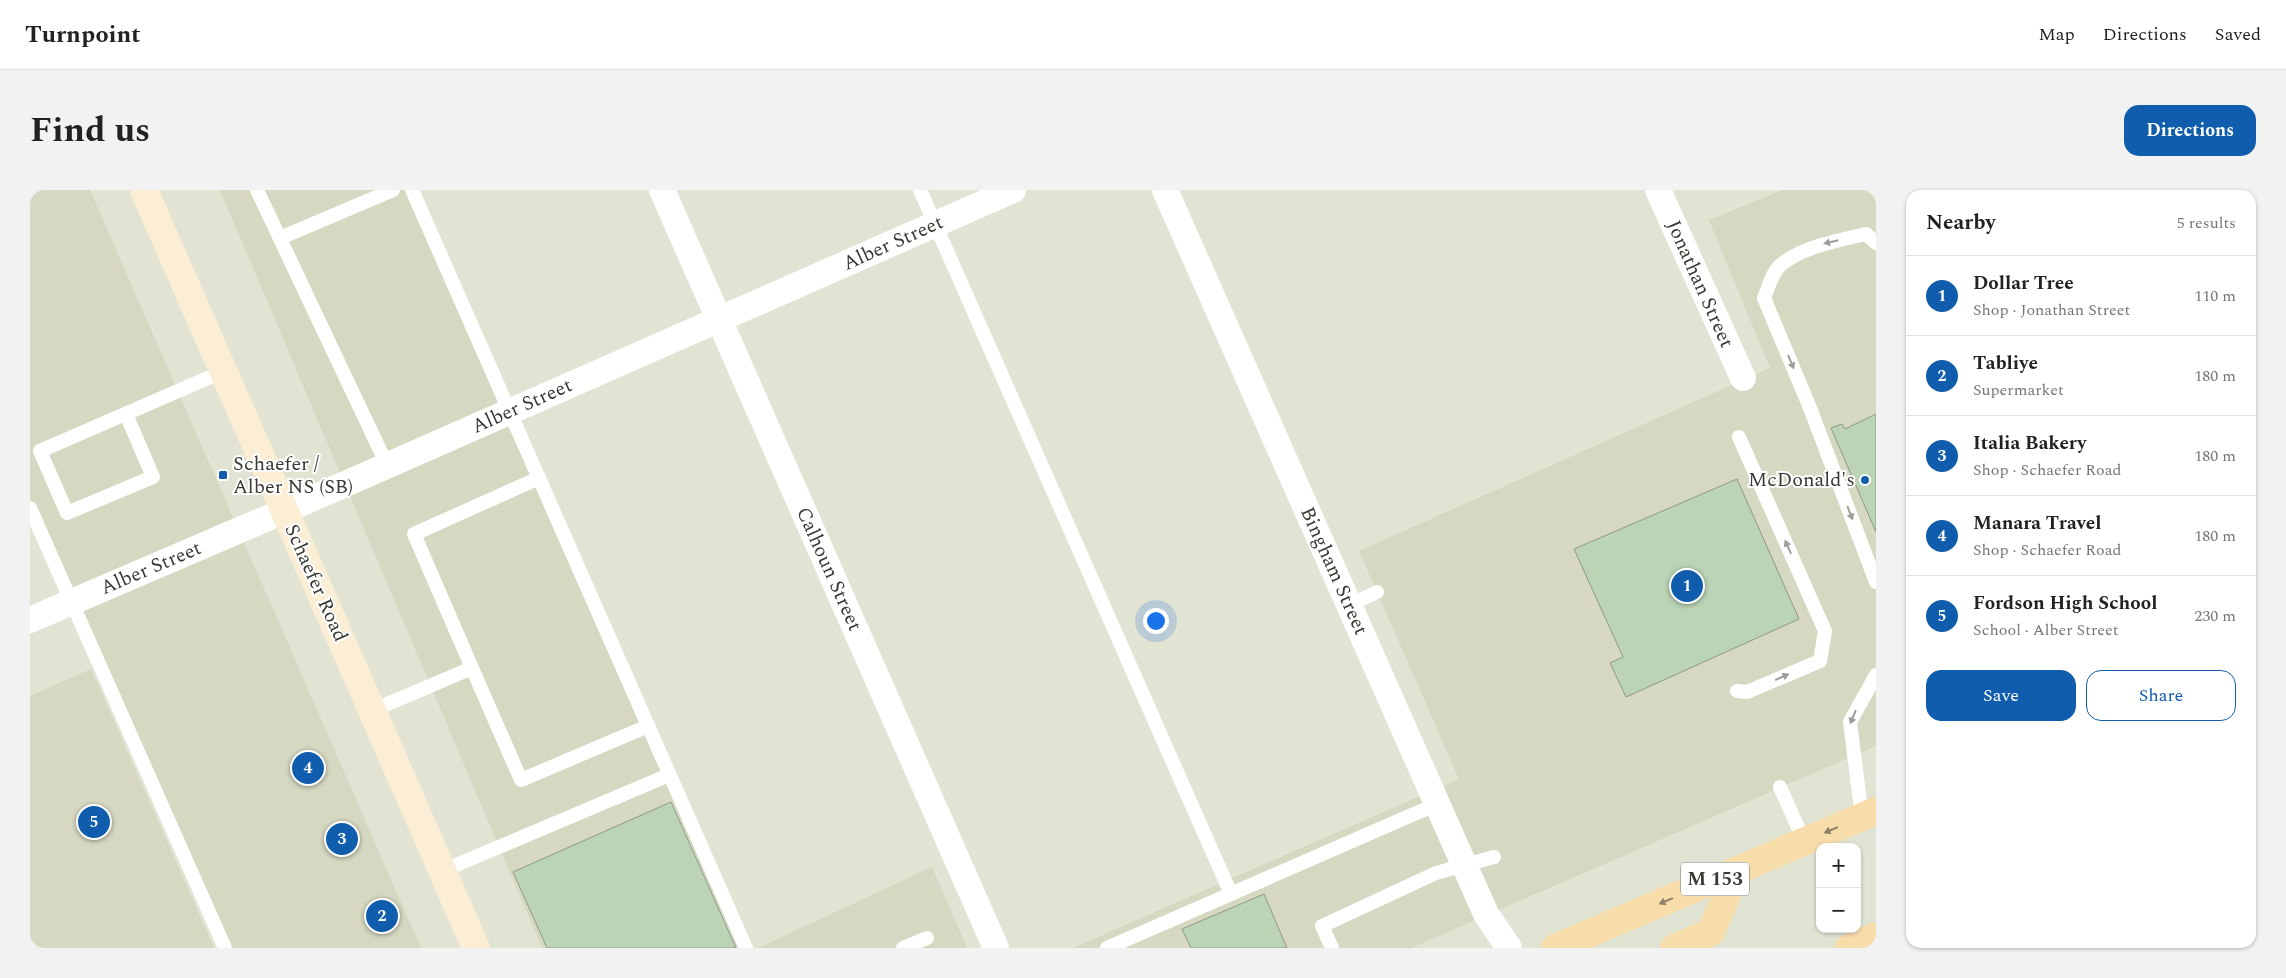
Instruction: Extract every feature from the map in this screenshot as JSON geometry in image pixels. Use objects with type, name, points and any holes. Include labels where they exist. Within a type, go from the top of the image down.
[{"type":"main road","name":"Schaefer Road","points":[[148,191],[284,511],[476,948]]},
{"type":"main road","name":"M 153","points":[[1555,948],[1869,814]]},
{"type":"main road","points":[[1674,948],[1711,932],[1737,870]]},
{"type":"main road","points":[[1850,948],[1876,936]]},
{"type":"street","name":"Calhoun Street","points":[[662,190],[996,948]]},
{"type":"street","name":"Alber Street","points":[[30,620],[284,511],[1013,190]]},
{"type":"street","name":"Bingham Street","points":[[1165,190],[1486,914],[1509,948]]},
{"type":"street","name":"Jonathan Street","points":[[1658,190],[1743,378]]},
{"type":"lane","points":[[257,190],[387,465]]},
{"type":"lane","points":[[280,238],[393,190]]},
{"type":"lane","points":[[412,190],[746,948]]},
{"type":"lane","points":[[920,190],[1232,894]]},
{"type":"lane","points":[[1876,243],[1866,234],[1822,244],[1782,264],[1776,271],[1764,298],[1810,408],[1876,582]]},
{"type":"lane","points":[[126,414],[153,477],[67,513],[40,451],[126,414],[224,372]]},
{"type":"lane","points":[[1737,691],[1747,692],[1820,661],[1825,631],[1739,438]]},
{"type":"lane","points":[[539,478],[414,534],[521,780],[648,726]]},
{"type":"lane","points":[[30,508],[225,948]]},
{"type":"lane","points":[[1349,605],[1377,592]]},
{"type":"lane","points":[[371,711],[472,668]]},
{"type":"lane","points":[[1869,814],[1850,722],[1876,675]]},
{"type":"lane","points":[[442,871],[669,775]]},
{"type":"lane","points":[[1780,787],[1804,841]]},
{"type":"lane","points":[[1108,948],[1437,804]]},
{"type":"lane","points":[[1332,948],[1322,926],[1436,873],[1494,857]]},
{"type":"lane","points":[[903,948],[927,938]]},
{"type":"shaded area","points":[[30,190],[90,190],[421,948],[223,948],[30,518]]},
{"type":"shaded area","points":[[220,190],[405,190],[746,948],[542,948]]},
{"type":"shaded area","points":[[1783,190],[1876,190],[1876,746],[1411,948],[1073,948],[1459,779],[1359,551],[1770,368],[1709,220]]},
{"type":"shaded area","points":[[91,669],[214,948],[30,948],[30,696]]},
{"type":"shaded area","points":[[932,867],[967,948],[758,948]]},
{"type":"building","name":"McDonald's","points":[[1876,414],[1876,532],[1831,428],[1842,424],[1845,429]]},
{"type":"building","points":[[1737,479],[1799,619],[1626,697],[1610,663],[1623,657],[1574,549]]},
{"type":"building","points":[[671,802],[736,948],[547,948],[513,872]]},
{"type":"building","points":[[1264,894],[1287,948],[1191,948],[1182,929]]},
{"type":"place","name":"Schaefer / Alber NS (SB)","points":[[223,475]]},
{"type":"place","name":"McDonald's","points":[[1865,480]]},
{"type":"place","name":"Dollar Tree","points":[[1687,586]]},
{"type":"place","name":"Manara Travel","points":[[308,768]]},
{"type":"place","name":"Fordson High School","points":[[94,822]]},
{"type":"place","name":"Italia Bakery","points":[[342,839]]},
{"type":"place","name":"Tabliye","points":[[382,916]]}]
